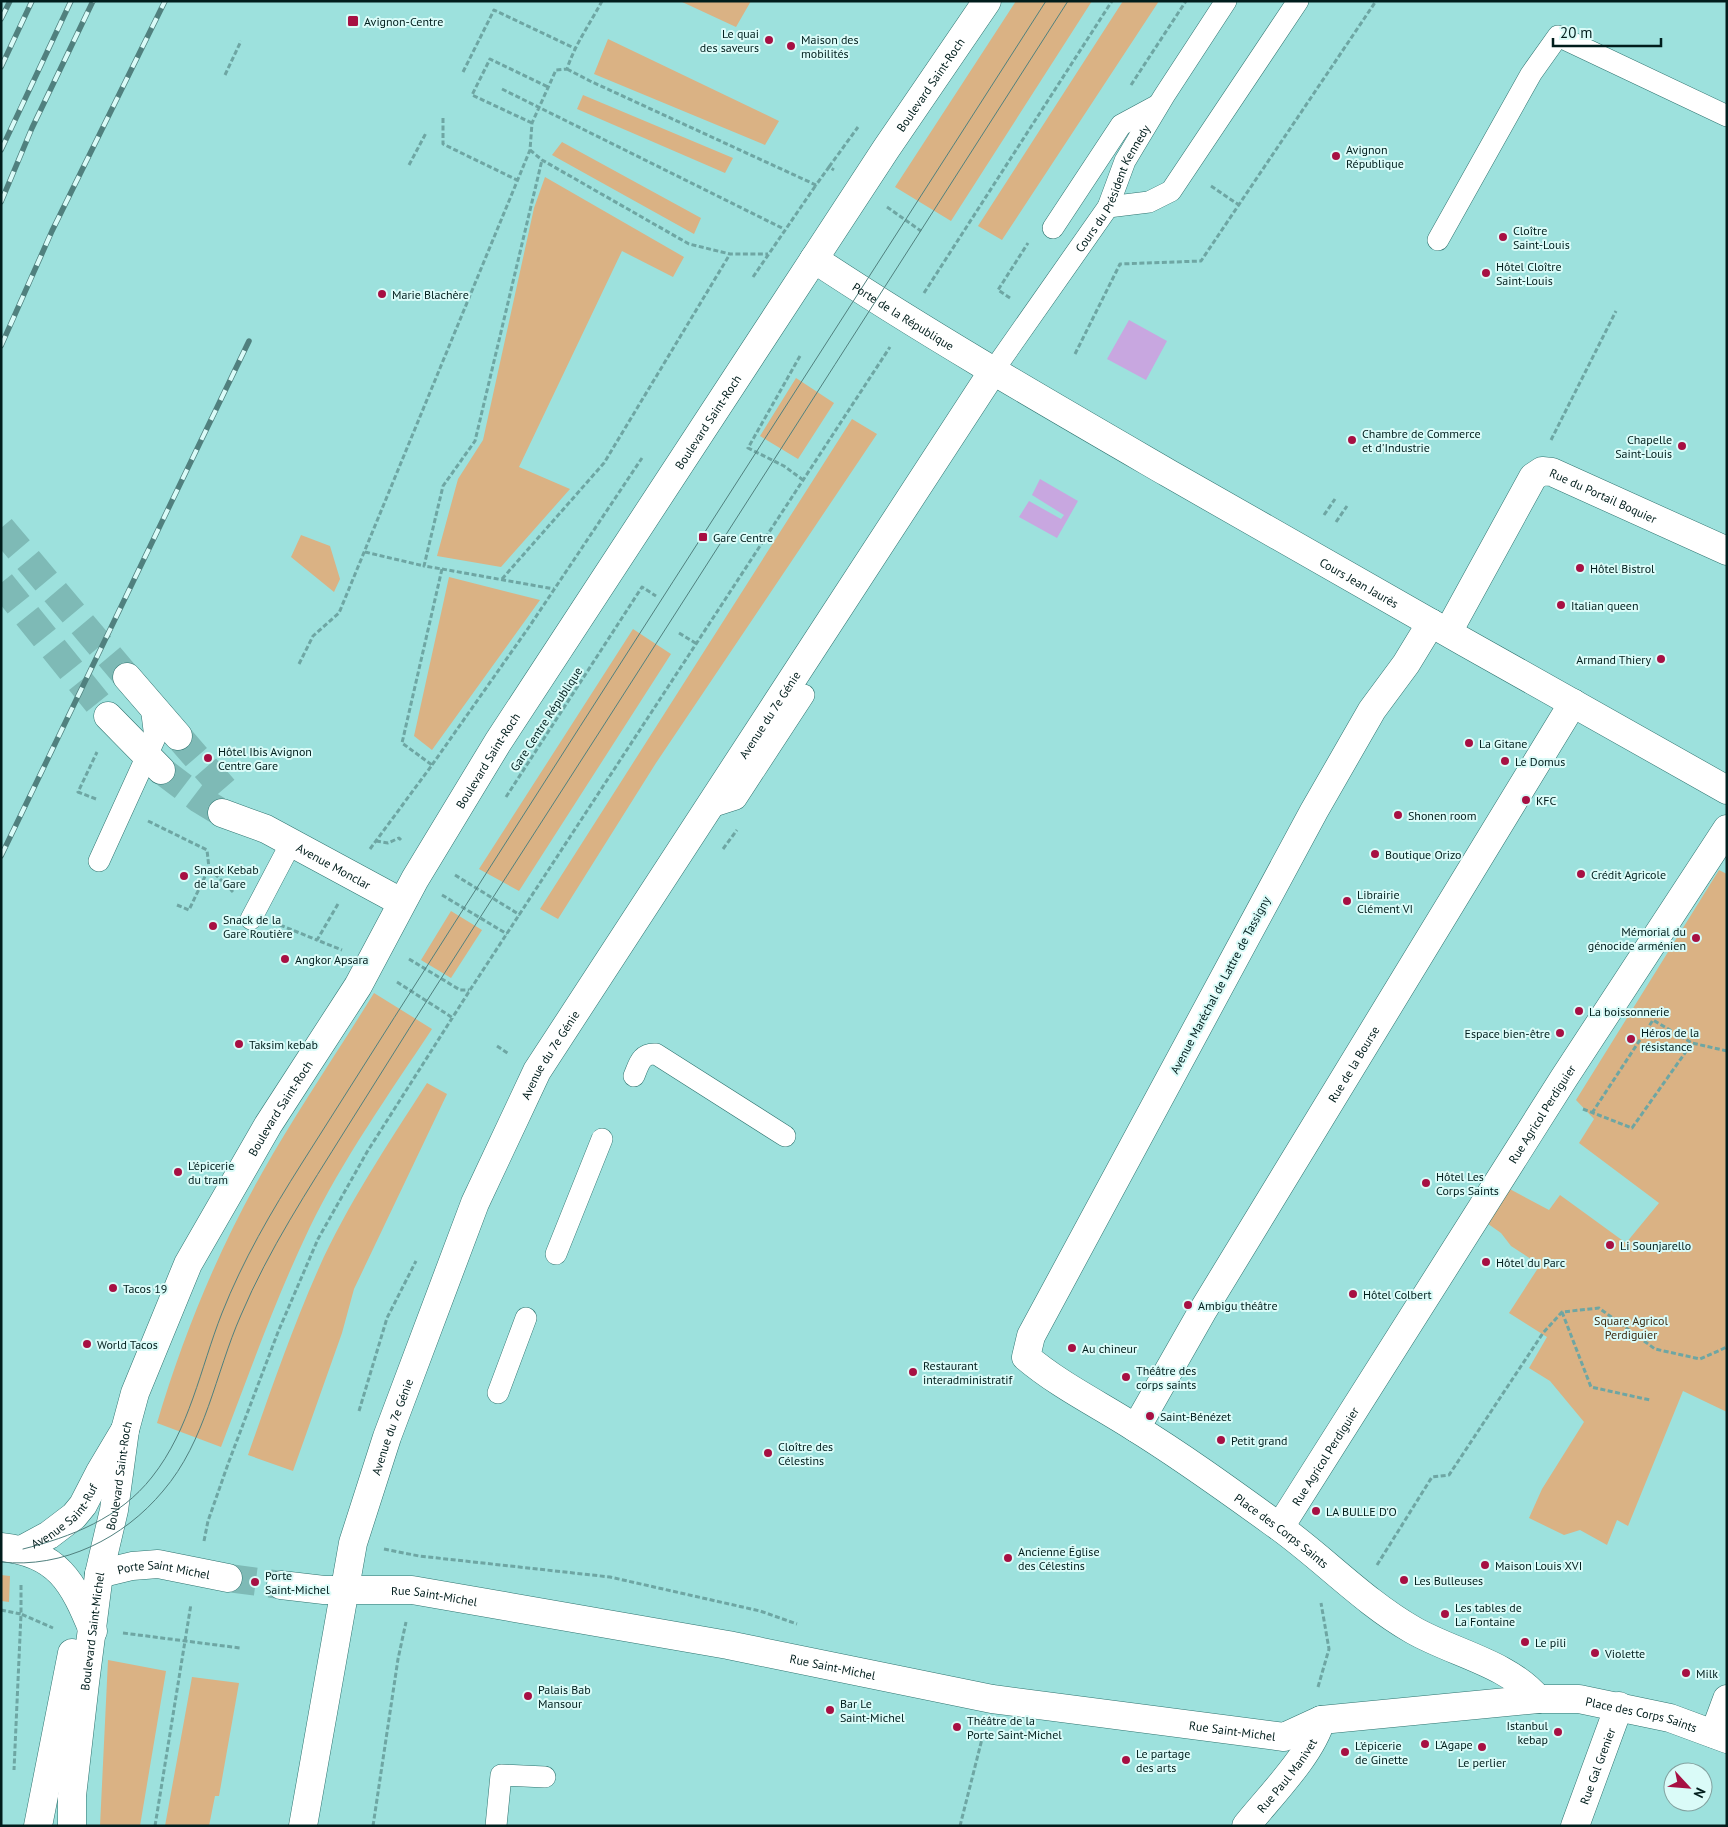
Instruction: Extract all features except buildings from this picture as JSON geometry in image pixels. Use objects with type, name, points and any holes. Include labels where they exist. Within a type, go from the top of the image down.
[{"type":"street","name":"Boulevard Saint-Roch","points":[[99,1574],[114,1510],[125,1430],[138,1385],[188,1264],[268,1125],[358,986],[401,902],[498,742],[886,149],[987,1]]},
{"type":"street","name":"Porte de la République","points":[[814,259],[993,371]]},
{"type":"street","name":"Cours Jean Jaurès","points":[[993,371],[1439,628],[1727,790]]},
{"type":"street","name":"Avenue du 7e Génie","points":[[303,1826],[353,1543],[387,1437],[475,1203],[537,1071],[993,371]]},
{"type":"street","name":"Rue du Portail Boquier","points":[[1439,628],[1533,477],[1542,471],[1552,472],[1727,551]]},
{"type":"street","name":"Avenue Maréchal de Lattre de Tassigny","points":[[1026,1357],[1031,1336],[1314,811],[1372,710],[1406,664],[1439,628]]},
{"type":"street","points":[[127,677],[178,736]]},
{"type":"street","name":"Rue de la Bourse","points":[[1136,1428],[1202,1312],[1573,703]]},
{"type":"street","points":[[108,716],[154,763]]},
{"type":"street","name":"Avenue Monclar","points":[[226,804],[353,878],[401,902]]},
{"type":"street","name":"Rue Agricol Perdiguier","points":[[1280,1527],[1564,1078],[1727,829]]},
{"type":"street","name":"Place des Corps Saints","points":[[1026,1357],[1041,1370],[1136,1428],[1280,1527],[1384,1611],[1414,1630],[1528,1687],[1538,1699]]},
{"type":"street","name":"Avenue Saint-Ruf","points":[[12,1548],[56,1530],[74,1516],[84,1505],[100,1472],[125,1430]]},
{"type":"street","name":"Avenue Saint-Ruf","points":[[12,1548],[49,1561],[68,1582],[97,1624]]},
{"type":"street","name":"Porte Saint Michel","points":[[99,1574],[132,1566],[158,1564],[228,1578]]},
{"type":"street","name":"Boulevard Saint-Michel","points":[[72,1826],[72,1796],[97,1624],[99,1574]]},
{"type":"street","points":[[281,1586],[343,1591]]},
{"type":"street","name":"Rue Saint-Michel","points":[[343,1591],[412,1590],[728,1645],[992,1699],[1284,1737],[1321,1720]]},
{"type":"street","name":"Boulevard Saint-Michel","points":[[38,1826],[77,1630],[97,1624]]},
{"type":"street","name":"Place des Corps Saints","points":[[1321,1720],[1538,1699],[1579,1699],[1670,1718],[1720,1737]]},
{"type":"street","points":[[1720,1737],[1727,1699]]},
{"type":"street","name":"Rue Gal Grenier","points":[[1575,1826],[1619,1706]]},
{"type":"street","name":"Rue Paul Manivet","points":[[1246,1826],[1305,1752],[1317,1735],[1321,1720]]},
{"type":"lane","name":"Cours du Président Kennedy","points":[[993,371],[1108,208],[1125,161],[1226,1]]},
{"type":"lane","points":[[1108,208],[1149,202],[1171,191],[1298,1]]},
{"type":"lane","points":[[1438,240],[1531,74],[1558,36],[1727,116]]},
{"type":"lane","points":[[1053,228],[1121,125],[1158,106]]},
{"type":"lane","points":[[708,808],[736,799],[804,694]]},
{"type":"lane","points":[[100,861],[154,763],[155,738],[151,706]]},
{"type":"lane","points":[[251,918],[291,843]]},
{"type":"lane","points":[[634,1076],[642,1058],[648,1053],[656,1054],[785,1136]]},
{"type":"lane","points":[[556,1254],[602,1139]]},
{"type":"lane","points":[[498,1393],[526,1318]]},
{"type":"lane","points":[[496,1826],[501,1775],[545,1777]]},
{"type":"path","points":[[567,69],[574,48],[585,33],[602,1]]},
{"type":"path","points":[[202,1548],[208,1521],[228,1464],[278,1332],[318,1239],[367,1152],[470,990],[908,319],[1112,1]]},
{"type":"path","points":[[1075,354],[1120,264],[1201,261],[1376,1]]},
{"type":"path","points":[[463,72],[494,10],[574,48]]},
{"type":"path","points":[[225,75],[241,41]]},
{"type":"path","points":[[532,122],[472,95],[490,59],[548,87]]},
{"type":"path","points":[[299,664],[313,636],[339,613],[366,552],[530,150],[532,122],[556,70],[567,69],[816,185]]},
{"type":"path","points":[[502,90],[538,106],[784,230]]},
{"type":"path","points":[[443,118],[443,144],[517,180]]},
{"type":"path","points":[[409,165],[426,133]]},
{"type":"path","points":[[530,150],[542,160],[689,244],[730,254],[768,254]]},
{"type":"path","points":[[424,566],[443,486],[474,441],[542,160]]},
{"type":"path","points":[[753,277],[829,167],[839,173]]},
{"type":"path","points":[[1204,181],[1239,205]]},
{"type":"path","points":[[882,204],[921,231]]},
{"type":"path","points":[[502,579],[604,463],[730,254]]},
{"type":"path","points":[[1542,471],[1544,453],[1616,311]]},
{"type":"path","points":[[800,356],[748,448],[784,466],[803,480]]},
{"type":"path","points":[[406,843],[399,838],[388,843],[376,841],[432,765],[554,589],[646,451]]},
{"type":"path","points":[[1324,515],[1335,499]]},
{"type":"path","points":[[1336,522],[1347,506]]},
{"type":"path","points":[[366,552],[424,566],[554,589]]},
{"type":"path","points":[[432,765],[402,743],[442,569]]},
{"type":"path","name":"Gare Centre République","points":[[503,801],[642,587],[656,596]]},
{"type":"path","points":[[679,633],[696,644]]},
{"type":"path","points":[[716,855],[730,842],[740,826]]},
{"type":"path","points":[[455,875],[460,867]]},
{"type":"path","points":[[347,952],[317,940],[353,878]]},
{"type":"path","points":[[465,881],[520,915]]},
{"type":"path","points":[[439,893],[508,934]]},
{"type":"path","points":[[404,956],[460,990],[470,990]]},
{"type":"path","points":[[390,978],[453,1018]]},
{"type":"path","points":[[1592,1113],[1653,1020],[1692,1043],[1727,1051]]},
{"type":"path","points":[[1578,1108],[1632,1128],[1692,1043]]},
{"type":"path","points":[[1360,1590],[1432,1477],[1449,1475],[1542,1333],[1562,1312],[1598,1308],[1655,1349],[1700,1359],[1727,1347]]},
{"type":"path","points":[[1562,1312],[1591,1387],[1650,1400]]},
{"type":"path","points":[[380,1548],[419,1556],[610,1577],[760,1610],[806,1627]]},
{"type":"path","points":[[14,1772],[21,1580]]},
{"type":"path","points":[[1317,1692],[1329,1649],[1320,1601]]},
{"type":"path","points":[[155,1826],[192,1603]]},
{"type":"path","points":[[1,1610],[21,1614],[55,1629]]},
{"type":"path","points":[[373,1826],[398,1659],[408,1615]]},
{"type":"path","points":[[97,1624],[185,1642],[240,1648]]},
{"type":"path","points":[[960,1826],[992,1699]]},
{"type":"green space","points":[[680,1],[751,1],[736,27]]},
{"type":"green space","points":[[1016,1],[1092,1],[951,221],[895,187]]},
{"type":"green space","points":[[1123,1],[1159,1],[1002,240],[978,226]]},
{"type":"green space","points":[[608,39],[779,121],[765,145],[594,74]]},
{"type":"green space","points":[[583,95],[733,158],[725,173],[577,109]]},
{"type":"green space","points":[[562,142],[701,218],[694,234],[552,155]]},
{"type":"green space","points":[[545,177],[684,257],[673,277],[622,251],[519,467],[570,489],[501,567],[437,556],[458,479],[483,440],[534,208]]},
{"type":"green space","points":[[796,378],[834,403],[798,459],[760,436]]},
{"type":"green space","points":[[852,419],[877,434],[656,763],[558,919],[540,909]]},
{"type":"green space","points":[[301,535],[330,546],[340,579],[334,592],[291,557]]},
{"type":"green space","points":[[449,577],[540,600],[432,750],[414,736]]},
{"type":"green space","points":[[633,629],[671,654],[519,891],[479,869]]},
{"type":"green space","name":"Square Agricol Perdiguier","points":[[1719,870],[1727,874],[1727,1412],[1683,1391],[1628,1526],[1617,1520],[1607,1545],[1580,1530],[1564,1535],[1529,1518],[1542,1489],[1584,1422],[1550,1381],[1529,1368],[1547,1337],[1509,1313],[1540,1265],[1511,1246],[1501,1233],[1484,1221],[1506,1187],[1549,1210],[1560,1195],[1626,1243],[1659,1203],[1579,1143],[1594,1119],[1576,1100]]},
{"type":"green space","points":[[451,911],[482,930],[451,978],[421,960]]},
{"type":"green space","points":[[374,993],[432,1029],[383,1102],[322,1203],[274,1310],[221,1447],[157,1423],[190,1326],[230,1233],[275,1150]]},
{"type":"green space","points":[[427,1083],[447,1094],[354,1289],[342,1333],[293,1471],[248,1455],[281,1362],[329,1246],[369,1175]]},
{"type":"green space","points":[[1,1575],[10,1576],[9,1602],[1,1601]]},
{"type":"green space","points":[[108,1660],[166,1671],[140,1826],[100,1826]]},
{"type":"green space","points":[[192,1677],[239,1683],[219,1796],[215,1796],[209,1826],[165,1826]]},
{"type":"shaded area","points":[[1129,320],[1167,341],[1146,380],[1107,359]]},
{"type":"shaded area","points":[[1040,479],[1078,501],[1057,538],[1019,517],[1029,501],[1061,519],[1064,515],[1032,495]]},
{"type":"tunnel","points":[[1,528],[127,677]]},
{"type":"tunnel","points":[[1,583],[108,716]]},
{"type":"tunnel","points":[[178,736],[230,796]]},
{"type":"tunnel","points":[[161,770],[199,799],[222,813]]},
{"type":"tunnel","points":[[228,1578],[281,1585]]},
{"type":"tram line","points":[[23,1549],[76,1532],[110,1515],[139,1491],[152,1477],[165,1458],[185,1419],[230,1293],[258,1236],[279,1200],[487,872],[1046,1]]},
{"type":"tram line","points":[[1,1562],[24,1563],[47,1560],[91,1547],[130,1523],[147,1508],[178,1472],[200,1429],[241,1315],[264,1267],[303,1197],[441,978],[1068,1]]},
{"type":"railway","points":[[1,19],[10,1]]},
{"type":"railway","points":[[1,67],[32,1]]},
{"type":"railway","points":[[1,150],[71,1]]},
{"type":"railway","points":[[1,202],[32,128],[93,1]]},
{"type":"railway","points":[[1,346],[52,231],[165,1]]},
{"type":"railway","points":[[1,856],[249,341]]},
{"type":"place","name":"Avignon-Centre","points":[[353,21]]},
{"type":"place","name":"Le quai des saveurs","points":[[769,40]]},
{"type":"place","name":"Maison des mobilités","points":[[791,46]]},
{"type":"place","name":"Avignon République","points":[[1336,156]]},
{"type":"place","name":"Cloître Saint-Louis","points":[[1503,237]]},
{"type":"place","name":"Hôtel Cloître Saint-Louis","points":[[1486,273]]},
{"type":"place","name":"Marie Blachère","points":[[382,294]]},
{"type":"place","name":"Chambre de Commerce et d'Industrie","points":[[1352,440]]},
{"type":"place","name":"Chapelle Saint-Louis","points":[[1682,446]]},
{"type":"place","name":"Gare Centre","points":[[703,537]]},
{"type":"place","name":"Hôtel Bistrol","points":[[1580,568]]},
{"type":"place","name":"Italian queen","points":[[1561,605]]},
{"type":"place","name":"Armand Thiery","points":[[1661,659]]},
{"type":"place","name":"La Gitane","points":[[1469,743]]},
{"type":"place","name":"Hôtel Ibis Avignon Centre Gare","points":[[208,758]]},
{"type":"place","name":"Le Domus","points":[[1505,761]]},
{"type":"place","name":"KFC","points":[[1526,800]]},
{"type":"place","name":"Shonen room","points":[[1398,815]]},
{"type":"place","name":"Boutique Orizo","points":[[1375,854]]},
{"type":"place","name":"Crédit Agricole","points":[[1581,874]]},
{"type":"place","name":"Snack Kebab de la Gare","points":[[184,876]]},
{"type":"place","name":"Librairie Clément VI","points":[[1347,901]]},
{"type":"place","name":"Snack de la Gare Routière","points":[[213,926]]},
{"type":"place","name":"Mémorial du génocide arménien","points":[[1696,938]]},
{"type":"place","name":"Angkor Apsara","points":[[285,959]]},
{"type":"place","name":"La boissonnerie","points":[[1579,1011]]},
{"type":"place","name":"Espace bien-être","points":[[1560,1033]]},
{"type":"place","name":"Héros de la résistance","points":[[1631,1039]]},
{"type":"place","name":"Taksim kebab","points":[[239,1044]]},
{"type":"place","name":"L’épicerie du tram","points":[[178,1172]]},
{"type":"place","name":"Hôtel Les Corps Saints","points":[[1426,1183]]},
{"type":"place","name":"Li Sounjarello","points":[[1610,1245]]},
{"type":"place","name":"Hôtel du Parc","points":[[1486,1262]]},
{"type":"place","name":"Tacos 19","points":[[113,1288]]},
{"type":"place","name":"Hôtel Colbert","points":[[1353,1294]]},
{"type":"place","name":"Ambigu théâtre","points":[[1188,1305]]},
{"type":"place","name":"World Tacos","points":[[87,1344]]},
{"type":"place","name":"Au chineur","points":[[1072,1348]]},
{"type":"place","name":"Restaurant interadministratif","points":[[913,1372]]},
{"type":"place","name":"Théâtre des corps saints","points":[[1126,1377]]},
{"type":"place","name":"Saint-Bénézet","points":[[1150,1416]]},
{"type":"place","name":"Petit grand","points":[[1221,1440]]},
{"type":"place","name":"Cloître des Célestins","points":[[768,1453]]},
{"type":"place","name":"LA BULLE D'O","points":[[1316,1511]]},
{"type":"place","name":"Ancienne Église des Célestins","points":[[1008,1558]]},
{"type":"place","name":"Maison Louis XVI","points":[[1485,1565]]},
{"type":"place","name":"Les Bulleuses","points":[[1404,1580]]},
{"type":"place","name":"Porte Saint-Michel","points":[[255,1582]]},
{"type":"place","name":"Les tables de La Fontaine","points":[[1445,1614]]},
{"type":"place","name":"Le pili","points":[[1525,1642]]},
{"type":"place","name":"Violette","points":[[1595,1653]]},
{"type":"place","name":"Milk","points":[[1686,1673]]},
{"type":"place","name":"Palais Bab Mansour","points":[[528,1696]]},
{"type":"place","name":"Bar Le Saint-Michel","points":[[830,1710]]},
{"type":"place","name":"Théâtre de la Porte Saint-Michel","points":[[957,1727]]},
{"type":"place","name":"Istanbul kebap","points":[[1558,1732]]},
{"type":"place","name":"L'Agape","points":[[1425,1744]]},
{"type":"place","name":"Le perlier","points":[[1482,1747]]},
{"type":"place","name":"L'épicerie de Ginette","points":[[1345,1752]]},
{"type":"place","name":"Le partage des arts","points":[[1126,1760]]}]
